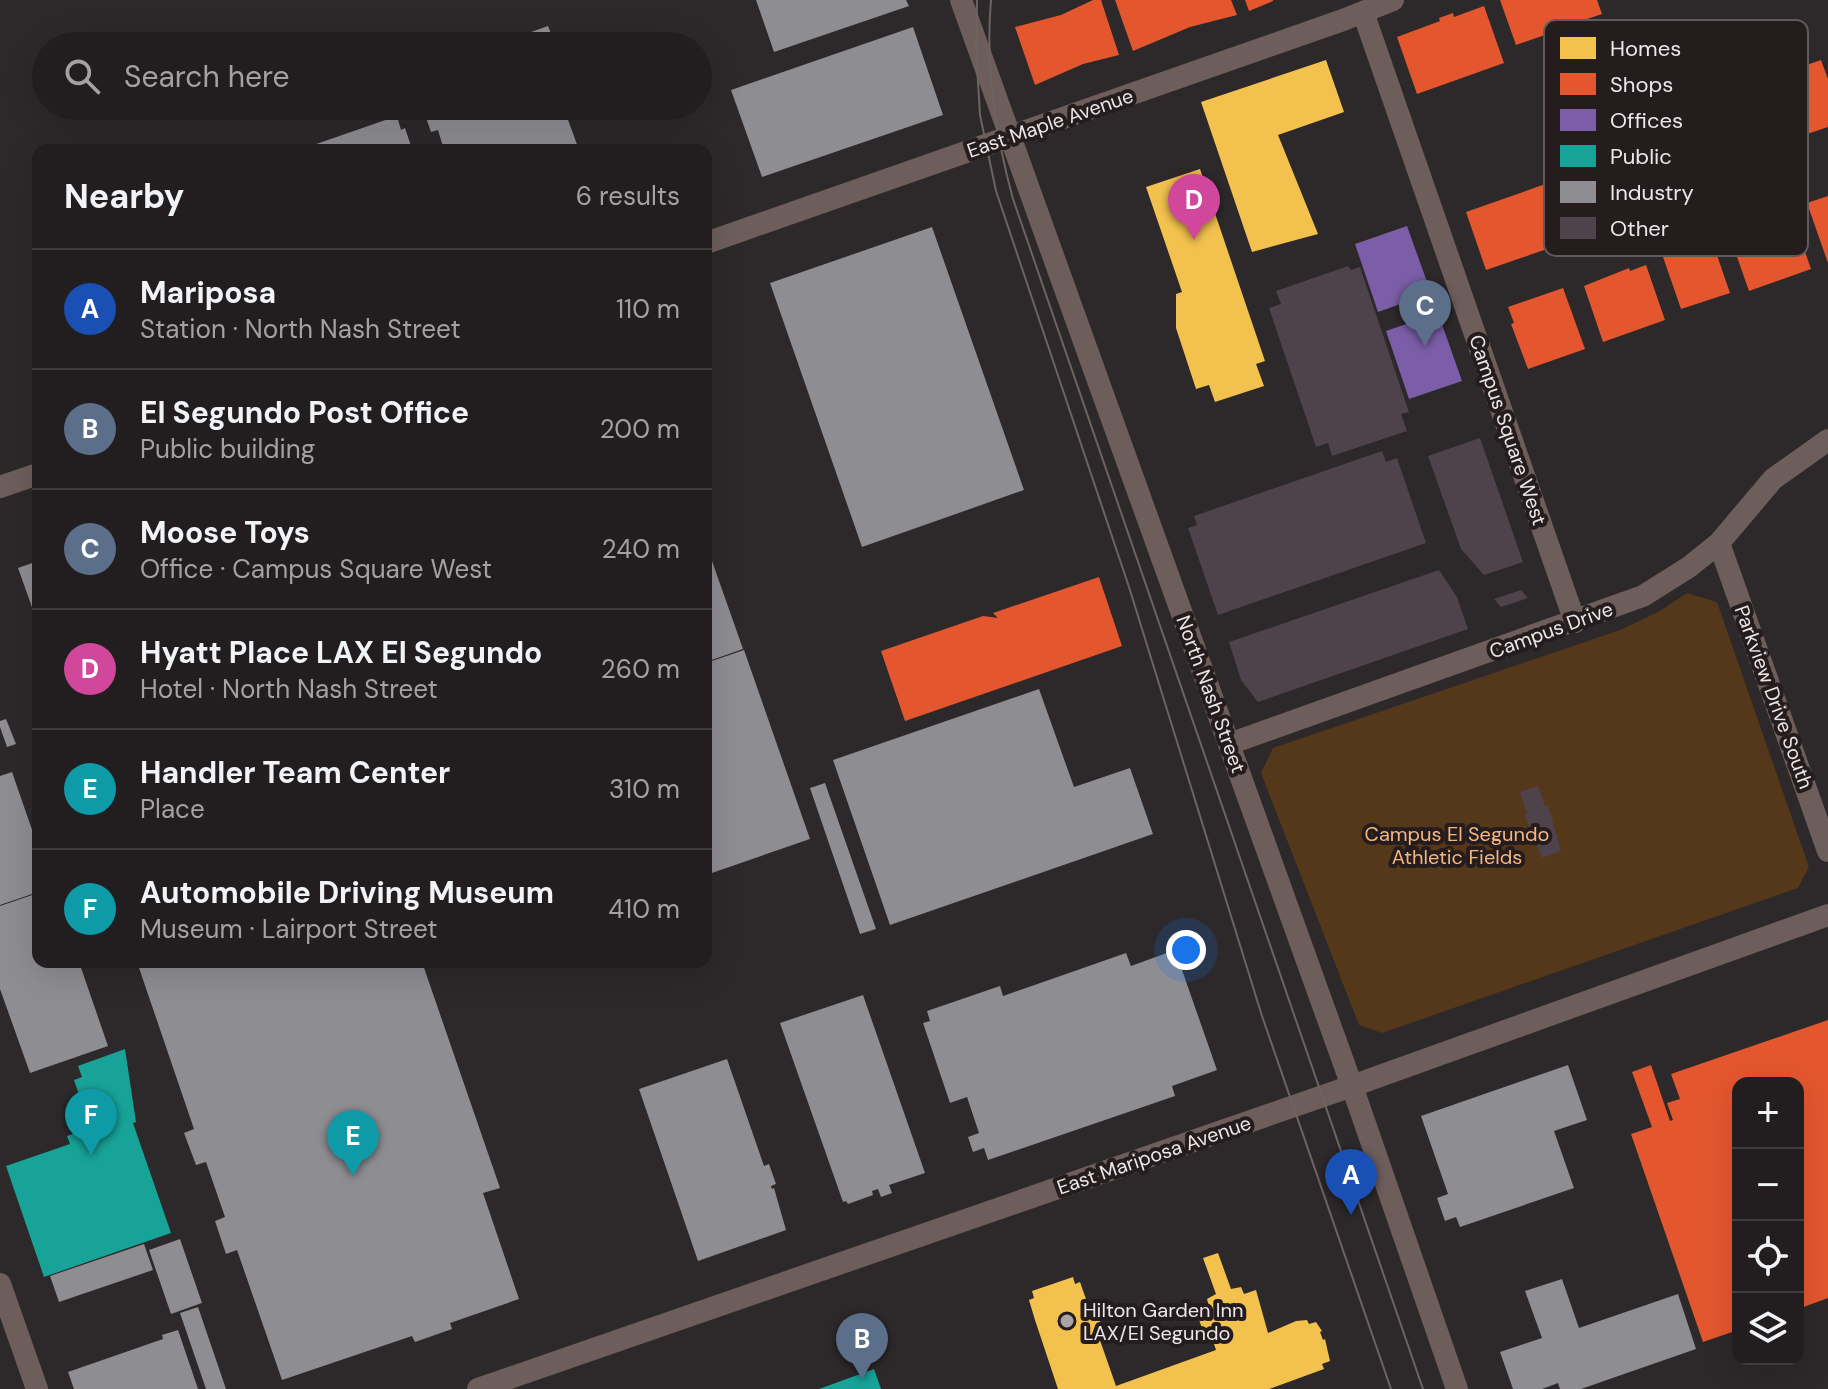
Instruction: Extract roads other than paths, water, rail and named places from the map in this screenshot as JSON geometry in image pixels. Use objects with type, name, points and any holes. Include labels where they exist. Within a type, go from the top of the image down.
[{"type":"street","name":"North Nash Street","points":[[961,0],[1352,1086],[1457,1389]]},
{"type":"street","name":"East Maple Avenue","points":[[712,241],[1393,0]]},
{"type":"street","name":"Campus Square West","points":[[1363,12],[1575,622]]},
{"type":"street","name":"Campus Drive","points":[[1229,744],[1643,596],[1689,567],[1719,543],[1773,479],[1828,440]]},
{"type":"street","points":[[0,487],[32,476]]},
{"type":"street","name":"Parkview Drive South","points":[[1719,543],[1828,851]]},
{"type":"street","name":"East Mariposa Avenue","points":[[478,1389],[1352,1086],[1828,915]]},
{"type":"street","points":[[0,1284],[37,1389]]},
{"type":"tram line","points":[[977,0],[980,115],[996,191],[1129,587],[1262,1016],[1391,1389]]},
{"type":"tram line","points":[[991,0],[989,50],[993,100],[1013,199],[1423,1389]]},
{"type":"place","name":"Hyatt Place LAX El Segundo","points":[[1194,240]]},
{"type":"place","name":"Moose Toys","points":[[1425,346]]},
{"type":"place","name":"Automobile Driving Museum","points":[[91,1155]]},
{"type":"place","name":"Handler Team Center","points":[[353,1176]]},
{"type":"place","name":"Mariposa","points":[[1351,1215]]},
{"type":"place","name":"Hilton Garden Inn LAX/El Segundo","points":[[1067,1321]]},
{"type":"place","name":"El Segundo Post Office","points":[[862,1379]]},
{"type":"park label","name":"Campus El Segundo Athletic Fields","points":[[1457,846]]}]
